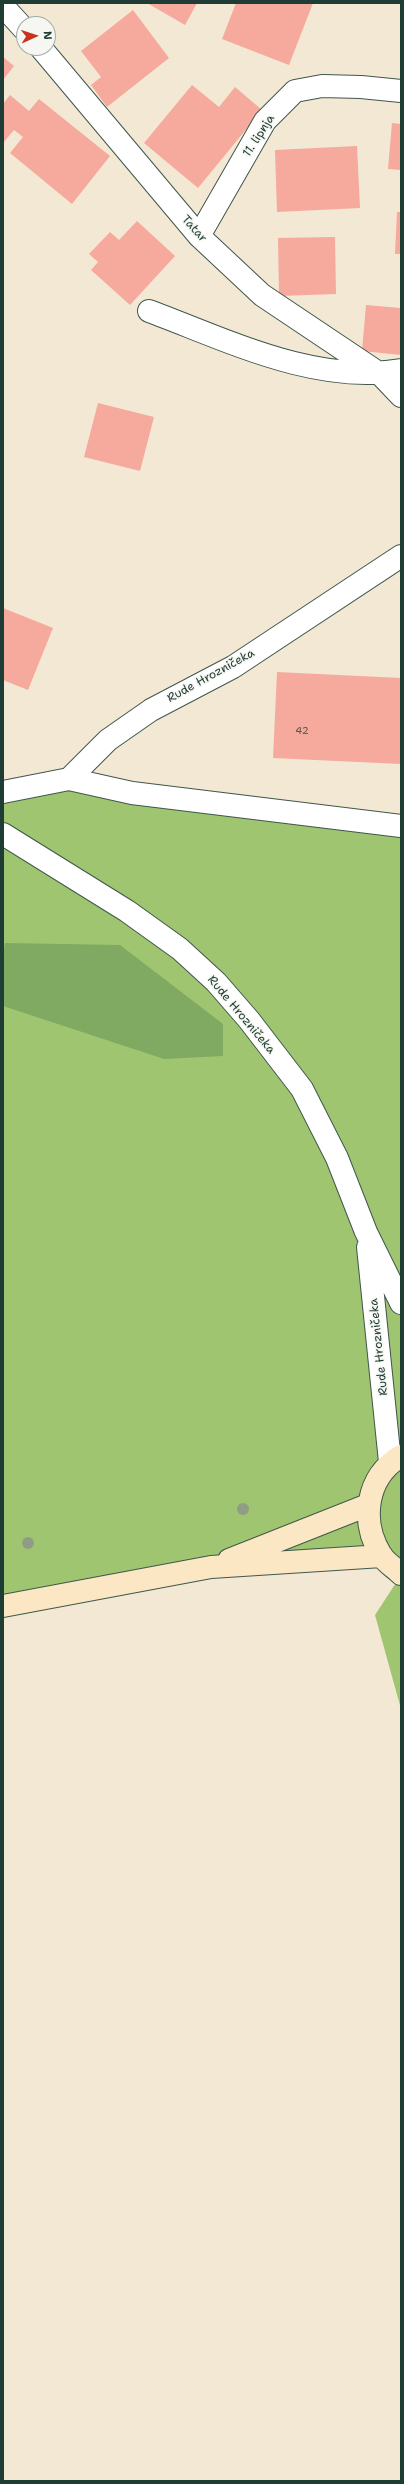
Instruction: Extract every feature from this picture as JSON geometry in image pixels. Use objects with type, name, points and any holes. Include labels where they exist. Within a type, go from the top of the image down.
[{"type":"main road","points":[[396,1459],[378,1477],[368,1505],[370,1532],[382,1556],[401,1574]]},
{"type":"main road","points":[[211,1567],[368,1505]]},
{"type":"main road","points":[[3,1606],[211,1567],[382,1556]]},
{"type":"street","points":[[3,6],[16,20]]},
{"type":"street","name":"Tatar","points":[[48,56],[199,236],[262,295],[380,374],[401,396]]},
{"type":"street","name":"11. lipnja","points":[[199,236],[265,121],[295,91],[322,86],[361,87],[401,91]]},
{"type":"street","points":[[149,311],[258,354],[321,368],[380,374],[401,370]]},
{"type":"street","name":"Rude Hrozničeka","points":[[69,780],[108,740],[151,710],[233,667],[401,556]]},
{"type":"street","points":[[3,792],[69,780],[132,793],[401,826]]},
{"type":"street","name":"Rude Hrozničeka","points":[[3,834],[127,911],[180,949],[216,982],[249,1020],[302,1089],[337,1158],[366,1232],[401,1303]]},
{"type":"street","name":"Rude Hrozničeka","points":[[366,1232],[396,1459]]},
{"type":"green space","points":[[69,779],[401,826],[401,1574],[381,1556],[211,1567],[3,1606],[3,792]]},
{"type":"green space","points":[[5,943],[120,945],[223,1024],[223,1056],[164,1059],[3,1006],[3,954]]},
{"type":"green space","points":[[401,1575],[401,1709],[375,1615]]},
{"type":"building","points":[[147,3],[197,3],[185,25]]},
{"type":"building","points":[[236,3],[313,3],[289,65],[222,39]]},
{"type":"building","points":[[133,10],[169,58],[107,107],[91,85],[101,77],[81,51]]},
{"type":"building","points":[[3,57],[14,66],[3,80]]},
{"type":"building","points":[[192,85],[219,107],[235,87],[262,110],[198,188],[144,143]]},
{"type":"building","points":[[10,95],[29,111],[39,99],[110,156],[72,204],[10,153],[23,137],[14,130],[3,143],[3,104]]},
{"type":"building","points":[[392,123],[401,124],[401,170],[388,169]]},
{"type":"building","points":[[357,146],[360,208],[277,212],[275,150]]},
{"type":"building","points":[[397,212],[401,212],[401,254],[395,254]]},
{"type":"building","points":[[137,221],[175,256],[130,305],[91,270],[98,262],[89,254],[110,232],[119,240]]},
{"type":"building","points":[[335,237],[336,294],[279,296],[278,238]]},
{"type":"building","points":[[366,305],[401,308],[401,355],[362,351]]},
{"type":"building","points":[[98,403],[154,417],[140,471],[84,457]]},
{"type":"building","points":[[3,608],[53,628],[28,690],[3,680]]},
{"type":"building","points":[[277,672],[401,678],[401,764],[273,758]]}]
